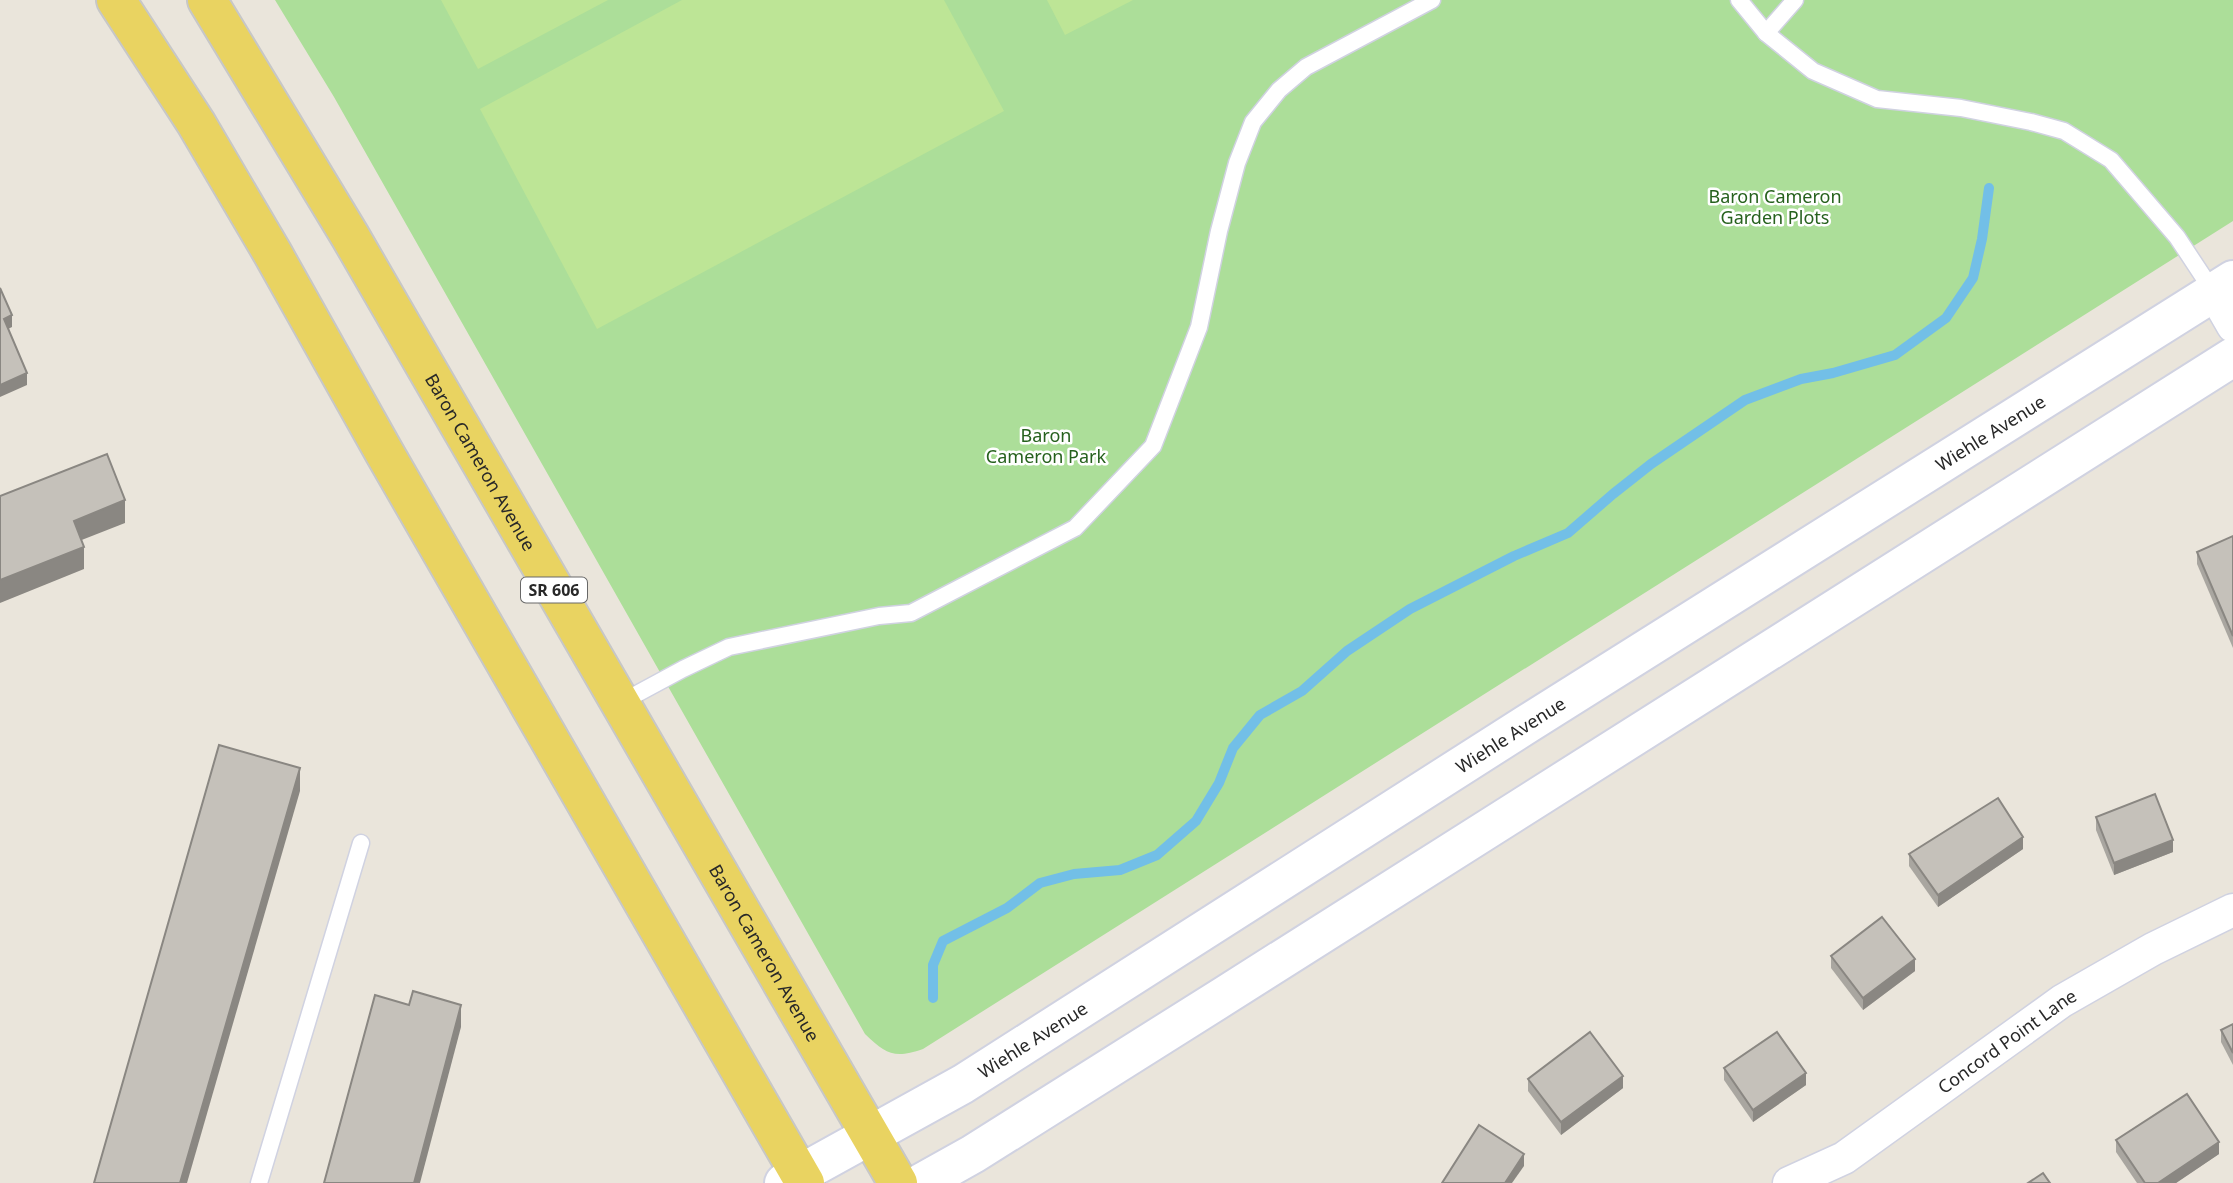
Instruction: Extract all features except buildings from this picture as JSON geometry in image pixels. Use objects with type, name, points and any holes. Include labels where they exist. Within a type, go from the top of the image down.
[{"type":"main road","points":[[116,0],[196,123],[273,254],[796,1180]]},
{"type":"main road","name":"Baron Cameron Avenue","points":[[207,0],[343,225],[898,1183]]},
{"type":"main road","name":"Wiehle Avenue","points":[[796,1180],[963,1084],[1872,505],[2224,286]]},
{"type":"main road","points":[[921,1183],[973,1154],[1236,989],[2233,357]]},
{"type":"street","points":[[2224,286],[2233,326]]},
{"type":"street","name":"Concord Point Lane","points":[[1789,1183],[1844,1158],[2062,1001],[2152,949],[2233,910]]},
{"type":"lane","points":[[621,703],[683,668],[729,647],[879,616],[911,613],[1075,528],[1153,446],[1199,327],[1226,204],[1237,163],[1254,122],[1279,90],[1306,68],[1432,0]]},
{"type":"lane","points":[[1739,0],[1766,33],[1814,71],[1877,99],[1961,108],[2064,131],[2111,160],[2177,237],[2224,286]]},
{"type":"lane","points":[[1766,33],[1795,0]]},
{"type":"lane","points":[[259,1183],[361,844]]},
{"type":"green space","name":"Baron Cameron Park","points":[[275,0],[2233,0],[2233,221],[923,1049],[897,1054],[885,1050],[865,1034],[334,97]]},
{"type":"green space","points":[[441,0],[608,0],[478,69]]},
{"type":"green space","points":[[682,0],[944,0],[1004,111],[597,329],[480,109]]},
{"type":"green space","points":[[1047,0],[1133,0],[1065,35]]},
{"type":"waterway","points":[[933,998],[933,965],[943,941],[1007,908],[1040,883],[1074,874],[1120,870],[1157,855],[1196,821],[1219,783],[1233,748],[1260,715],[1302,691],[1347,651],[1410,609],[1514,556],[1568,533],[1651,464],[1745,400],[1801,379],[1833,373],[1895,355],[1946,318],[1973,278],[1989,188]]},
{"type":"park label","name":"Baron Cameron Garden Plots","points":[[1775,206]]}]
